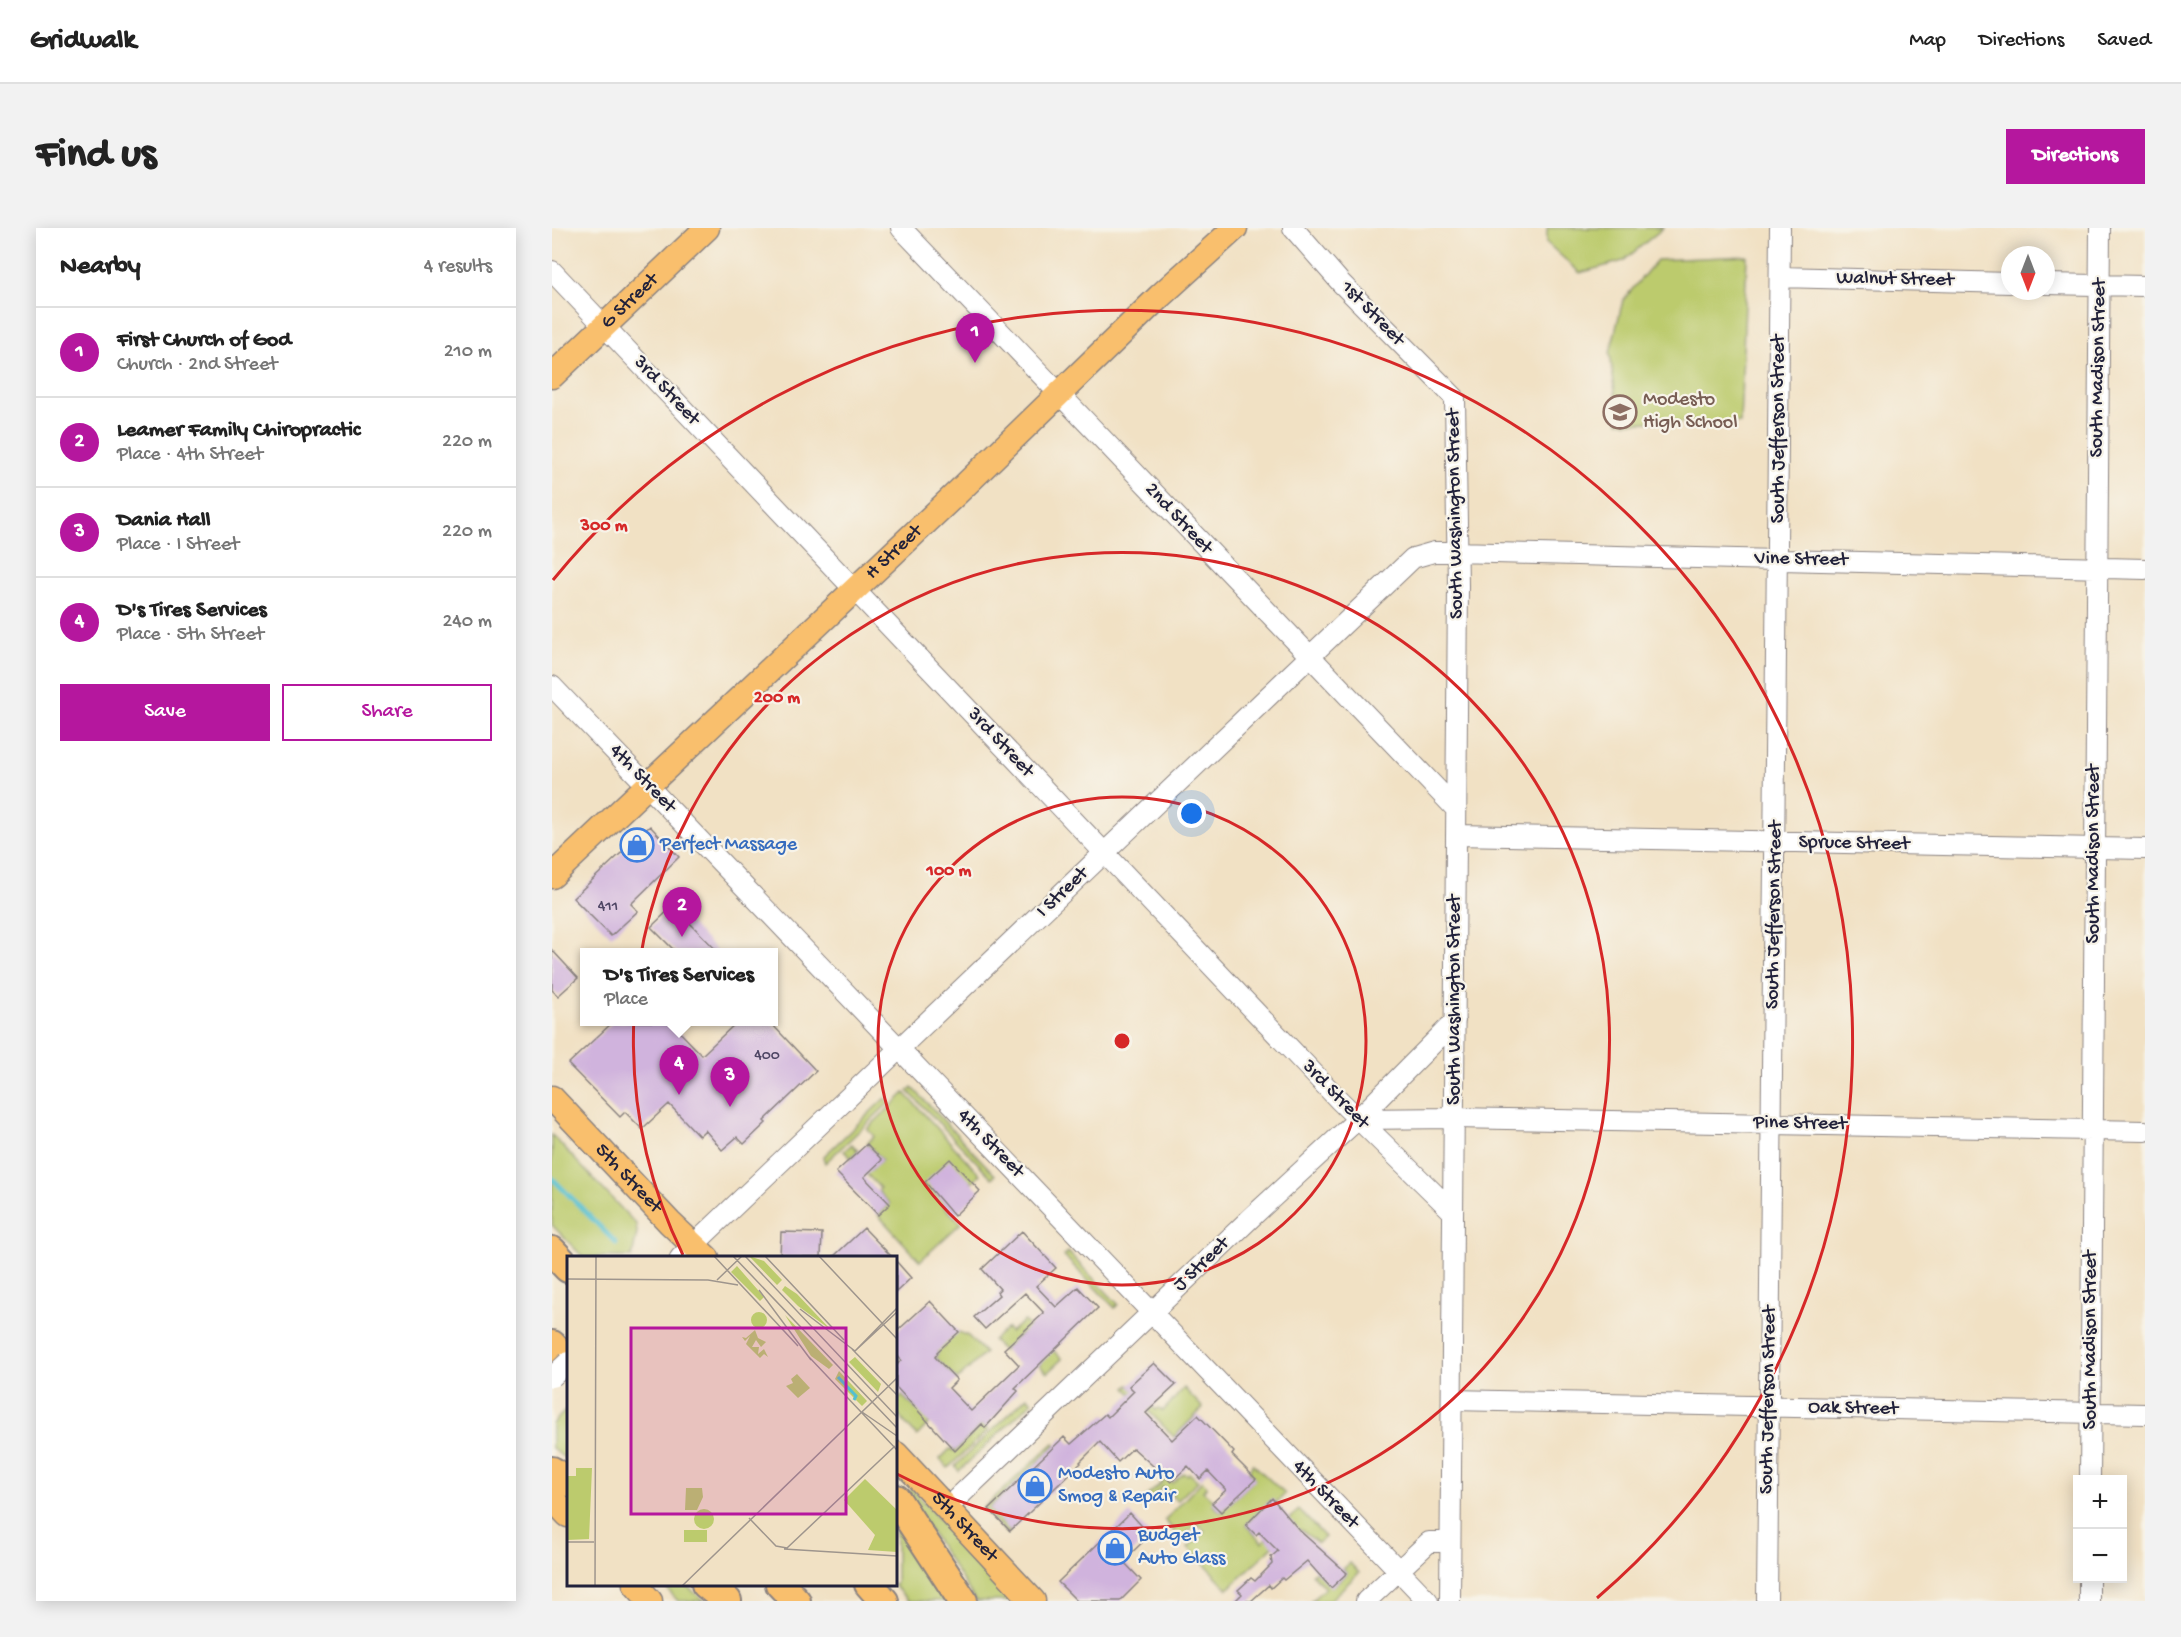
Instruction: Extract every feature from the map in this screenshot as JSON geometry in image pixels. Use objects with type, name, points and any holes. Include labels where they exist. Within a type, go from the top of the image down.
[{"type":"highway","points":[[552,1251],[567,1268]]},
{"type":"highway","points":[[552,1345],[567,1361]]},
{"type":"highway","points":[[552,1471],[567,1481]]},
{"type":"highway","points":[[897,1501],[963,1601]]},
{"type":"highway","points":[[708,1586],[727,1601]]},
{"type":"highway","points":[[782,1586],[796,1601]]},
{"type":"highway","points":[[871,1586],[884,1601]]},
{"type":"main road","name":"G Street","points":[[552,376],[707,228]]},
{"type":"main road","name":"H Street","points":[[552,876],[1061,393],[1160,296],[1235,228]]},
{"type":"main road","name":"5th Street","points":[[552,1098],[694,1253]]},
{"type":"main road","name":"5th Street","points":[[897,1455],[948,1507],[1033,1601]]},
{"type":"main road","points":[[552,1498],[567,1514]]},
{"type":"main road","points":[[637,1586],[650,1601]]},
{"type":"street","name":"2nd Street","points":[[901,228],[1061,393],[1309,658],[1456,810]]},
{"type":"street","name":"1st Street","points":[[1293,228],[1341,283],[1455,398]]},
{"type":"street","name":"South Jefferson Street","points":[[1767,1601],[1776,843],[1780,228]]},
{"type":"street","name":"South Madison Street","points":[[2090,1475],[2100,228]]},
{"type":"street","name":"3rd Street","points":[[552,271],[1358,1119],[1453,1212]]},
{"type":"street","name":"Walnut Street","points":[[1780,278],[2001,283]]},
{"type":"street","points":[[2055,284],[2145,286]]},
{"type":"street","name":"South Washington Street","points":[[1450,1601],[1456,836],[1455,398]]},
{"type":"street","name":"I Street","points":[[694,1253],[1104,853],[1413,558],[1434,552],[1456,552]]},
{"type":"street","name":"Vine Street","points":[[1456,552],[2145,569]]},
{"type":"street","name":"4th Street","points":[[552,686],[1428,1601]]},
{"type":"street","name":"Spruce Street","points":[[1456,836],[2145,849]]},
{"type":"street","name":"J Street","points":[[948,1507],[1358,1119],[1455,1021]]},
{"type":"street","name":"Pine Street","points":[[1358,1119],[1454,1118],[2145,1131]]},
{"type":"street","points":[[552,1377],[567,1363]]},
{"type":"street","name":"Oak Street","points":[[1452,1400],[2145,1414]]},
{"type":"street","points":[[1366,1601],[1430,1542],[1450,1542]]},
{"type":"street","points":[[2089,1583],[2089,1601]]},
{"type":"green space","points":[[1547,228],[1663,228],[1623,261],[1580,273],[1547,243]]},
{"type":"green space","points":[[1747,256],[1740,423],[1619,422],[1610,353],[1623,300],[1657,260]]},
{"type":"green space","points":[[912,1087],[995,1175],[992,1178],[908,1091]]},
{"type":"green space","points":[[905,1093],[980,1175],[943,1205],[961,1223],[920,1261],[878,1215],[890,1204],[878,1191],[880,1188],[844,1151],[852,1144],[858,1151],[853,1156],[869,1172],[882,1160],[867,1144],[874,1136],[867,1129]]},
{"type":"green space","points":[[885,1098],[889,1103],[825,1163],[823,1157]]},
{"type":"green space","points":[[552,1135],[636,1224],[637,1233],[632,1256],[582,1256],[552,1225]]},
{"type":"green space","points":[[1068,1252],[1118,1304],[1115,1308],[1064,1256]]},
{"type":"green space","points":[[1024,1321],[1062,1359],[1047,1373],[1039,1365],[1044,1359],[1020,1334],[1003,1351],[993,1340],[1007,1328],[1010,1332]]},
{"type":"green space","points":[[959,1332],[968,1336],[985,1353],[957,1380],[935,1357],[938,1353],[924,1339],[897,1365],[897,1357],[916,1340]]},
{"type":"green space","points":[[1129,1385],[1156,1410],[1159,1408],[1163,1411],[1184,1388],[1203,1408],[1174,1437],[1126,1388]]},
{"type":"green space","points":[[902,1396],[916,1409],[919,1406],[932,1420],[917,1436],[897,1414],[897,1401]]},
{"type":"green space","points":[[1027,1397],[1032,1402],[959,1471],[955,1466]]},
{"type":"green space","points":[[567,1409],[567,1460],[552,1448],[552,1424]]},
{"type":"green space","points":[[982,1424],[988,1430],[948,1468],[940,1459],[950,1449],[955,1451]]},
{"type":"green space","points":[[1054,1443],[1056,1445],[989,1508],[1010,1531],[1007,1534],[983,1508]]},
{"type":"green space","points":[[1253,1464],[1285,1494],[1276,1503],[1272,1499],[1246,1525],[1262,1542],[1299,1510],[1325,1537],[1318,1543],[1301,1530],[1297,1533],[1292,1528],[1228,1589],[1188,1547],[1205,1531],[1198,1524],[1180,1539],[1165,1520],[1202,1481],[1207,1486],[1203,1491],[1214,1501],[1212,1504],[1221,1512],[1255,1479],[1249,1472]]},
{"type":"green space","points":[[1179,1466],[1167,1478],[1172,1483],[1184,1473],[1187,1475],[1189,1473],[1198,1481],[1177,1501],[1163,1487],[1148,1501],[1144,1499]]},
{"type":"green space","points":[[912,1489],[1011,1601],[976,1601],[906,1494]]},
{"type":"green space","points":[[897,1520],[951,1601],[909,1601],[894,1586],[897,1586]]},
{"type":"green space","points":[[1350,1563],[1359,1573],[1329,1601],[1311,1601],[1325,1588],[1312,1574],[1316,1571],[1331,1587],[1347,1574],[1343,1569]]},
{"type":"green space","points":[[664,1586],[686,1586],[705,1601],[678,1601]]},
{"type":"building","points":[[650,826],[679,857],[631,904],[638,911],[611,936],[573,898]]},
{"type":"building","points":[[673,906],[714,948],[672,948],[651,927]]},
{"type":"building","points":[[552,950],[578,978],[558,996],[552,990]]},
{"type":"building","points":[[609,1026],[674,1026],[702,1055],[733,1026],[774,1026],[816,1071],[764,1121],[766,1123],[744,1144],[737,1137],[722,1150],[705,1130],[699,1136],[669,1104],[642,1129],[625,1112],[620,1117],[568,1064]]},
{"type":"building","points":[[867,1144],[882,1160],[864,1177],[890,1204],[878,1215],[836,1172]]},
{"type":"building","points":[[950,1159],[980,1191],[954,1216],[925,1182]]},
{"type":"building","points":[[864,1228],[891,1256],[834,1256]]},
{"type":"building","points":[[1022,1231],[1056,1268],[1036,1286],[1056,1307],[1078,1287],[1098,1308],[1015,1388],[1018,1391],[985,1428],[982,1424],[955,1451],[897,1388],[897,1365],[901,1360],[897,1355],[897,1331],[930,1301],[959,1332],[937,1352],[935,1357],[957,1380],[949,1388],[971,1411],[1019,1365],[1004,1349],[1044,1313],[1025,1293],[985,1329],[974,1317],[999,1295],[997,1292],[1000,1289],[982,1269]]},
{"type":"building","points":[[781,1232],[822,1233],[821,1256],[780,1256]]},
{"type":"building","points":[[897,1262],[911,1278],[897,1291]]},
{"type":"building","points":[[1154,1363],[1176,1385],[1146,1413],[1172,1440],[1198,1415],[1234,1452],[1232,1455],[1256,1479],[1221,1512],[1212,1503],[1226,1490],[1208,1471],[1200,1479],[1188,1466],[1171,1482],[1133,1448],[1118,1462],[1100,1442],[1010,1531],[989,1509],[1064,1437],[1071,1444],[1105,1414],[1108,1417],[1134,1391],[1129,1386]]},
{"type":"building","points":[[1272,1498],[1300,1531],[1347,1573],[1331,1588],[1307,1561],[1284,1580],[1282,1578],[1271,1588],[1269,1585],[1251,1601],[1235,1601],[1242,1594],[1238,1590],[1251,1578],[1255,1581],[1272,1564],[1271,1557],[1278,1551],[1259,1532],[1256,1535],[1246,1525]]},
{"type":"building","name":"Budget Auto Glass","points":[[1130,1513],[1150,1535],[1123,1561],[1141,1580],[1120,1601],[1077,1601],[1058,1582]]},
{"type":"waterway","points":[[552,1178],[616,1243]]},
{"type":"place","name":"First Church of God","points":[[975,363]]},
{"type":"place","name":"Modesto High School","points":[[1620,412]]},
{"type":"place","name":"Perfect Massage","points":[[637,845]]},
{"type":"place","name":"Leamer Family Chiropractic","points":[[682,937]]},
{"type":"place","name":"D's Tires Services","points":[[679,1095]]},
{"type":"place","name":"Dania Hall","points":[[730,1107]]},
{"type":"place","name":"Modesto Auto Smog & Repair","points":[[1035,1486]]},
{"type":"place","name":"Budget Auto Glass","points":[[1115,1548]]}]
